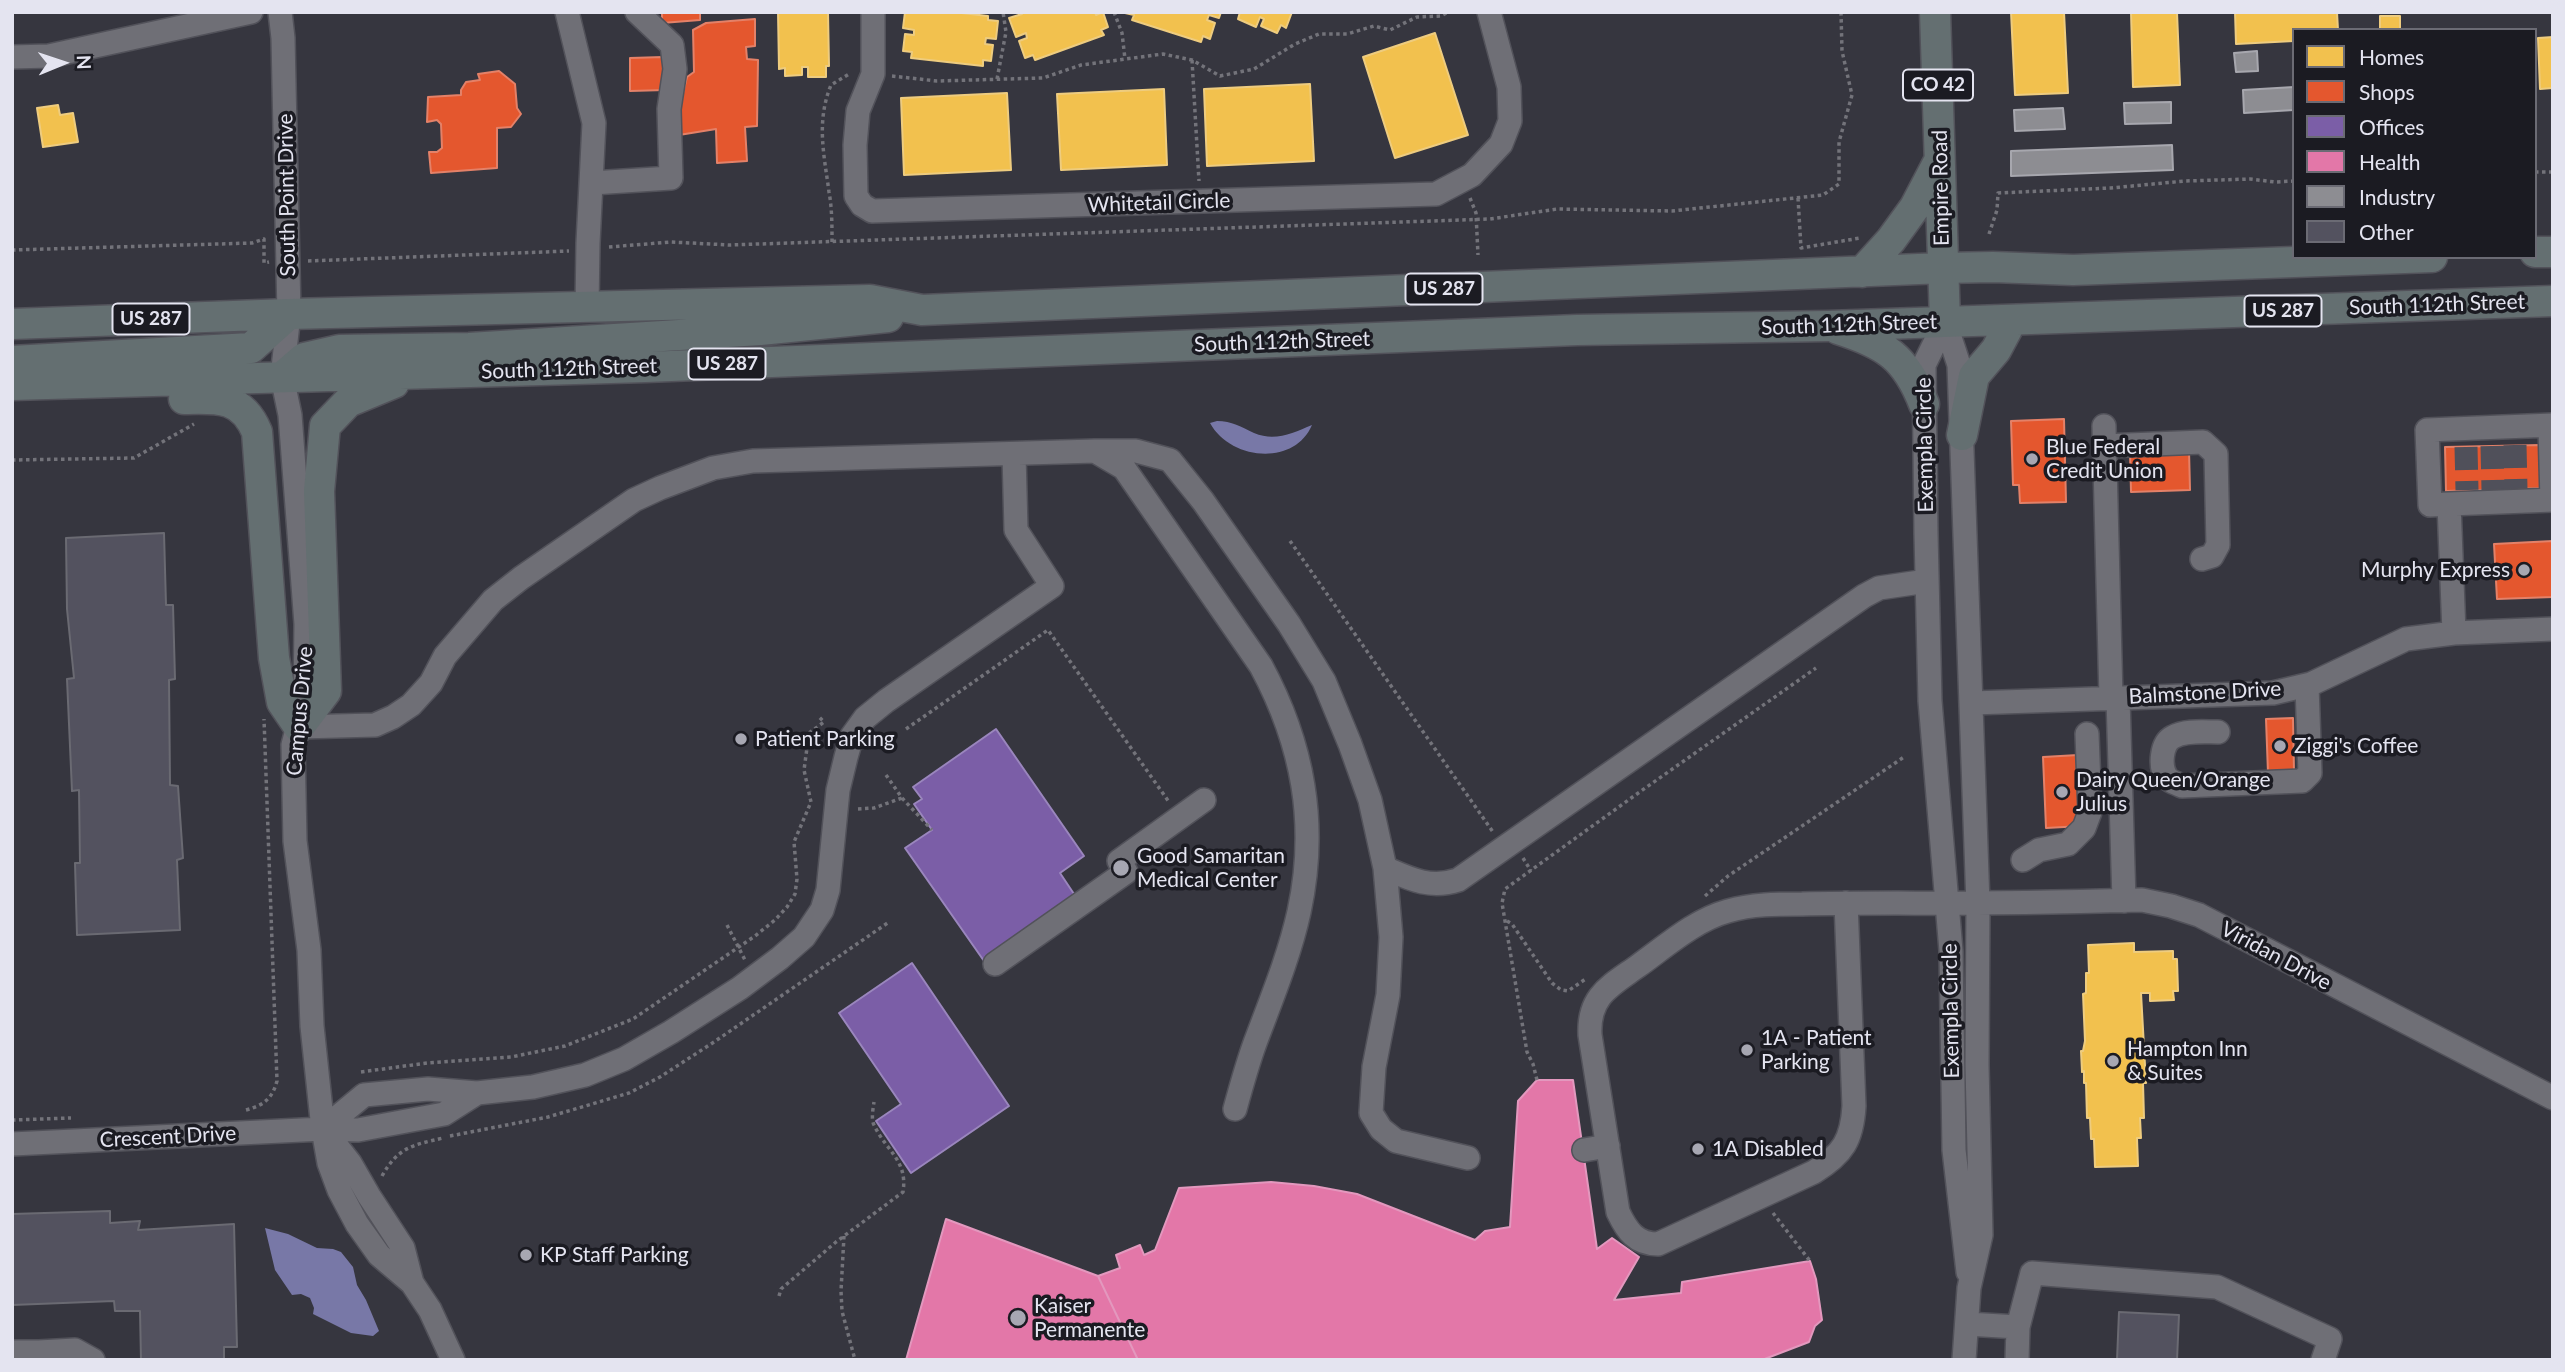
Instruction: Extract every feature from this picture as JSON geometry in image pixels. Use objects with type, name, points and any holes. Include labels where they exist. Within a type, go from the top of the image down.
[{"type":"main road","name":"Empire Road","points":[[1935,12],[1945,322]]},
{"type":"main road","points":[[1862,272],[1891,240],[1915,207],[1941,158]]},
{"type":"main road","name":"US 287","points":[[12,324],[289,314],[870,300],[922,310],[1943,268],[2073,270],[2377,259]]},
{"type":"main road","name":"South 112th Street","points":[[12,385],[428,373],[1577,330],[1828,326],[2553,301]]},
{"type":"main road","points":[[282,377],[304,358],[339,350],[469,348],[760,330],[877,319],[922,310]]},
{"type":"main road","points":[[12,361],[251,348],[289,314]]},
{"type":"main road","points":[[1962,435],[1973,376],[1996,350],[2012,320]]},
{"type":"main road","points":[[1828,326],[1857,335],[1892,352],[1909,372],[1924,404]]},
{"type":"main road","points":[[12,402],[219,398],[237,406],[252,418],[257,432],[274,658],[282,702],[299,727],[326,691],[319,491],[325,426],[340,408],[356,397],[428,373]]},
{"type":"street","points":[[12,57],[49,56],[251,12]]},
{"type":"street","name":"South Point Drive","points":[[280,12],[283,38],[289,314],[282,377]]},
{"type":"street","points":[[567,12],[594,124],[587,307]]},
{"type":"street","points":[[592,183],[671,178],[668,109],[675,69],[672,45],[637,12]]},
{"type":"street","name":"Whitetail Circle","points":[[873,12],[873,74],[858,110],[855,145],[856,196],[872,211],[1436,194],[1472,175],[1501,144],[1510,121],[1509,87],[1489,12]]},
{"type":"street","name":"Exempla Circle","points":[[1945,322],[1924,365],[1927,581],[1930,701],[1951,951],[1954,1150],[1969,1288],[1965,1360]]},
{"type":"street","name":"Exempla Circle","points":[[1945,322],[1959,365],[1978,904],[1977,1065],[1982,1235],[1969,1288]]},
{"type":"street","name":"Campus Drive","points":[[282,377],[290,415],[306,624],[305,699],[293,745],[295,841],[309,950],[312,1026],[323,1129]]},
{"type":"street","points":[[2551,426],[2553,500],[2505,496],[2431,505],[2427,430],[2465,438],[2515,437],[2551,426]]},
{"type":"street","points":[[2124,901],[2104,436],[2203,442],[2216,454],[2218,545],[2212,556],[2202,559]]},
{"type":"street","points":[[299,727],[375,725],[393,717],[411,705],[431,683],[445,656],[493,600],[521,578],[610,516],[660,488],[713,468],[753,461],[1095,451],[1136,451],[1170,460],[1203,501],[1289,624],[1324,681],[1370,800],[1385,868],[1391,937],[1388,995],[1374,1067],[1371,1113],[1381,1129],[1396,1141],[1468,1158]]},
{"type":"street","points":[[1095,451],[1124,468],[1254,655],[1279,699],[1297,751],[1306,806],[1307,858],[1299,913],[1235,1109]]},
{"type":"street","points":[[453,1360],[430,1310],[412,1283],[403,1248],[351,1163],[323,1129],[364,1095],[428,1089],[477,1093],[534,1087],[585,1075],[624,1059],[740,988],[804,936],[822,910],[828,890],[838,790],[852,736],[865,718],[886,701],[1052,586],[1016,530],[1014,454]]},
{"type":"street","points":[[2454,633],[2461,500]]},
{"type":"street","points":[[1385,868],[1427,885],[1443,885],[1458,880],[1864,596],[1879,588],[1927,581]]},
{"type":"street","name":"Balmstone Drive","points":[[1972,703],[2273,693],[2307,685],[2406,639],[2454,633],[2553,629]]},
{"type":"street","points":[[2218,732],[2182,733],[2170,738],[2163,749],[2164,772],[2169,780],[2182,786],[2302,781],[2310,772],[2307,685]]},
{"type":"street","points":[[2023,860],[2039,850],[2068,844],[2084,828],[2090,812],[2087,734]]},
{"type":"street","points":[[995,964],[1126,872],[1119,861],[1204,800]]},
{"type":"street","name":"Viridan Drive","points":[[1846,903],[1854,1106],[1853,1128],[1845,1146],[1830,1162],[1762,1197],[1658,1244],[1647,1244],[1634,1238],[1625,1228],[1618,1212],[1589,1018],[1594,1004],[1605,989],[1702,921],[1752,905],[1846,903],[1978,904],[2124,901],[2160,903],[2199,915],[2553,1098]]},
{"type":"street","name":"Crescent Drive","points":[[12,1144],[323,1129],[358,1130],[444,1114],[477,1093]]},
{"type":"street","points":[[1584,1150],[1608,1146]]},
{"type":"street","points":[[2017,1360],[2018,1327],[2032,1273],[2217,1287],[2326,1349]]},
{"type":"street","points":[[1967,1324],[2018,1327]]},
{"type":"street","points":[[12,1352],[43,1356],[75,1350],[93,1360]]},
{"type":"path","points":[[997,79],[1006,32],[1003,12]]},
{"type":"path","points":[[1114,12],[1122,33],[1125,59]]},
{"type":"path","points":[[832,242],[830,194],[821,138],[821,117],[831,85],[844,75],[856,72],[937,81],[1043,78],[1081,65],[1163,54],[1192,61],[1220,76],[1254,69],[1295,44],[1319,34],[1347,34],[1374,26],[1390,30],[1417,17],[1441,16],[1448,12]]},
{"type":"path","points":[[1192,61],[1200,202]]},
{"type":"path","points":[[1989,234],[1997,210],[1998,193],[2250,178],[2275,182],[2292,181]]},
{"type":"path","points":[[1798,198],[1801,248],[1868,237]]},
{"type":"path","points":[[1476,224],[1478,255]]},
{"type":"path","points":[[12,460],[134,457],[173,438],[201,420]]},
{"type":"path","points":[[1290,541],[1493,831],[1506,846],[1524,858],[1531,870]]},
{"type":"path","points":[[906,729],[1048,630],[1179,816]]},
{"type":"path","points":[[1537,1080],[1527,1052],[1502,903],[1505,889],[1816,668]]},
{"type":"path","points":[[240,1112],[260,1106],[273,1096],[277,1081],[264,715]]},
{"type":"path","points":[[362,1072],[416,1064],[511,1057],[565,1046],[641,1014],[755,936],[775,920],[794,894],[797,872],[794,842],[811,802],[804,770],[809,733],[824,722],[819,717]]},
{"type":"path","points":[[1705,896],[1728,876],[1904,757]]},
{"type":"path","points":[[886,775],[902,798],[932,830]]},
{"type":"path","points":[[1506,920],[1512,924],[1552,984],[1561,990],[1568,991],[1591,975]]},
{"type":"path","points":[[774,1001],[888,922]]},
{"type":"path","points":[[779,1296],[781,1289],[844,1236],[903,1192],[905,1177],[901,1167],[873,1123],[874,1102]]},
{"type":"path","points":[[12,1120],[72,1118]]},
{"type":"path","points":[[1762,1197],[1810,1261]]},
{"type":"path","points":[[844,1236],[842,1311],[855,1360]]},
{"type":"water","points":[[1210,423],[1232,423],[1269,437],[1284,435],[1312,425],[1303,438],[1291,448],[1262,454],[1232,445],[1219,435]]},
{"type":"water","points":[[265,1228],[288,1234],[317,1248],[341,1252],[353,1267],[357,1285],[379,1331],[373,1336],[351,1333],[313,1314],[310,1298],[301,1294],[292,1295],[275,1270]]},
{"type":"building: Homes","points":[[778,12],[828,12],[829,66],[826,66],[826,77],[808,77],[808,67],[802,67],[802,75],[785,76],[785,68],[779,69]]},
{"type":"building: Homes","points":[[905,12],[953,12],[988,16],[988,20],[998,21],[996,39],[986,38],[985,44],[993,45],[991,61],[983,60],[983,66],[911,58],[912,52],[903,51],[905,34],[914,35],[914,30],[903,28]]},
{"type":"building: Homes","points":[[1021,12],[1095,12],[1096,15],[1103,12],[1108,27],[1101,30],[1104,35],[1035,60],[1033,55],[1025,58],[1019,41],[1027,38],[1026,33],[1016,37],[1009,18],[1022,14]]},
{"type":"building: Homes","points":[[1221,12],[1219,18],[1209,15],[1207,20],[1215,23],[1210,39],[1203,36],[1201,42],[1132,20],[1134,15],[1125,13]]},
{"type":"building: Homes","points":[[1240,12],[1292,12],[1286,28],[1281,25],[1277,33],[1261,26],[1264,19],[1260,17],[1256,27],[1238,19]]},
{"type":"building: Homes","points":[[2011,12],[2064,12],[2068,93],[2015,95]]},
{"type":"building: Homes","points":[[2131,12],[2177,12],[2180,85],[2133,87]]},
{"type":"building: Homes","points":[[2235,12],[2337,12],[2338,28],[2292,28],[2292,41],[2236,44]]},
{"type":"building: Homes","points":[[2380,16],[2400,16],[2400,28],[2380,28]]},
{"type":"building: Homes","points":[[1435,33],[1468,135],[1395,158],[1363,57]]},
{"type":"building: Homes","points":[[2553,37],[2553,88],[2540,89],[2538,38]]},
{"type":"building: Homes","points":[[1310,84],[1314,161],[1207,166],[1204,89]]},
{"type":"building: Homes","points":[[1164,89],[1167,165],[1061,170],[1057,94]]},
{"type":"building: Homes","points":[[1007,93],[1011,170],[904,175],[901,98]]},
{"type":"building: Homes","points":[[58,105],[60,115],[73,113],[78,142],[43,147],[37,108]]},
{"type":"building: Homes","name":"Hampton Inn & Suites","points":[[2134,943],[2134,952],[2173,951],[2173,959],[2177,959],[2178,991],[2173,991],[2174,1000],[2150,1001],[2150,993],[2141,993],[2146,1083],[2143,1083],[2144,1118],[2140,1118],[2141,1138],[2137,1138],[2138,1166],[2095,1167],[2094,1139],[2091,1139],[2090,1118],[2087,1118],[2086,1083],[2084,1071],[2082,1072],[2081,1051],[2085,1041],[2083,994],[2086,993],[2086,973],[2089,973],[2088,945]]},
{"type":"building: Shops","points":[[662,12],[700,12],[700,20],[662,23]]},
{"type":"building: Shops","points":[[755,19],[755,46],[746,47],[747,59],[758,60],[757,126],[745,127],[747,161],[717,163],[716,129],[679,135],[679,109],[687,77],[694,72],[693,30],[706,23]]},
{"type":"building: Shops","points":[[663,57],[665,90],[630,91],[630,58]]},
{"type":"building: Shops","points":[[499,71],[515,84],[517,108],[521,114],[511,127],[497,128],[497,168],[431,173],[429,152],[437,152],[442,148],[441,124],[437,120],[427,122],[428,97],[461,95],[466,82],[480,80],[478,74]]},
{"type":"building: Shops","points":[[2064,419],[2066,502],[2020,503],[2019,485],[2013,485],[2011,421]]},
{"type":"building: Shops","points":[[2540,445],[2541,488],[2446,491],[2445,447]]},
{"type":"building: Shops","points":[[2189,450],[2190,490],[2131,492],[2130,451]]},
{"type":"building: Shops","name":"Murphy Express","points":[[2553,541],[2553,597],[2497,599],[2494,544]]},
{"type":"building: Shops","name":"Ziggi's Coffee","points":[[2293,718],[2294,772],[2268,773],[2266,719]]},
{"type":"building: Shops","name":"Dairy Queen/Orange Julius","points":[[2078,755],[2082,826],[2046,828],[2043,757]]},
{"type":"building: Offices","points":[[996,729],[1084,856],[1060,873],[1076,897],[984,961],[905,848],[932,830],[914,804],[922,799],[913,787]]},
{"type":"building: Offices","points":[[912,963],[1009,1106],[911,1173],[876,1121],[901,1104],[839,1013]]},
{"type":"building: Health","points":[[1537,1080],[1573,1080],[1597,1249],[1612,1238],[1639,1257],[1614,1300],[1681,1293],[1682,1282],[1810,1261],[1816,1279],[1822,1320],[1815,1326],[1809,1342],[1762,1360],[1138,1360],[1098,1276],[1120,1268],[1116,1255],[1140,1245],[1144,1255],[1155,1250],[1179,1188],[1271,1182],[1314,1186],[1357,1194],[1475,1240],[1485,1231],[1510,1227],[1518,1101]]},
{"type":"building: Health","name":"Kaiser Permanente","points":[[946,1219],[1098,1276],[1138,1360],[906,1360]]},
{"type":"building: Industry","points":[[2257,51],[2258,71],[2236,72],[2234,53]]},
{"type":"building: Industry","points":[[2292,87],[2292,110],[2244,113],[2243,90]]},
{"type":"building: Industry","points":[[2171,102],[2171,123],[2125,124],[2124,103]]},
{"type":"building: Industry","points":[[2063,108],[2065,129],[2015,131],[2014,110]]},
{"type":"building: Industry","points":[[2172,145],[2173,170],[2011,176],[2011,151]]},
{"type":"building: Other","points":[[164,533],[166,605],[173,605],[175,679],[169,680],[170,785],[178,786],[183,858],[177,860],[180,930],[77,935],[75,863],[80,863],[79,790],[72,791],[67,679],[74,678],[67,609],[66,538]]},
{"type":"building: Other","points":[[110,1211],[110,1223],[140,1221],[138,1230],[234,1224],[237,1347],[224,1347],[224,1360],[141,1360],[140,1311],[115,1311],[114,1301],[12,1305],[12,1214]]},
{"type":"building: Other","points":[[2119,1312],[2179,1315],[2177,1360],[2117,1360]]},
{"type":"tunnel","points":[[2515,445],[2516,489]]},
{"type":"tunnel","points":[[2492,446],[2493,490]]},
{"type":"tunnel","points":[[2466,447],[2467,490]]},
{"type":"place","name":"Blue Federal Credit Union","points":[[2032,459]]},
{"type":"place","name":"Murphy Express","points":[[2524,570]]},
{"type":"place","name":"Patient Parking","points":[[741,739]]},
{"type":"place","name":"Ziggi's Coffee","points":[[2280,746]]},
{"type":"place","name":"Dairy Queen/Orange Julius","points":[[2062,792]]},
{"type":"place","name":"Good Samaritan Medical Center","points":[[1121,868]]},
{"type":"place","name":"1A - Patient Parking","points":[[1747,1050]]},
{"type":"place","name":"Hampton Inn & Suites","points":[[2113,1061]]},
{"type":"place","name":"1A Disabled","points":[[1698,1149]]},
{"type":"place","name":"KP Staff Parking","points":[[526,1255]]},
{"type":"place","name":"Kaiser Permanente","points":[[1018,1318]]}]
